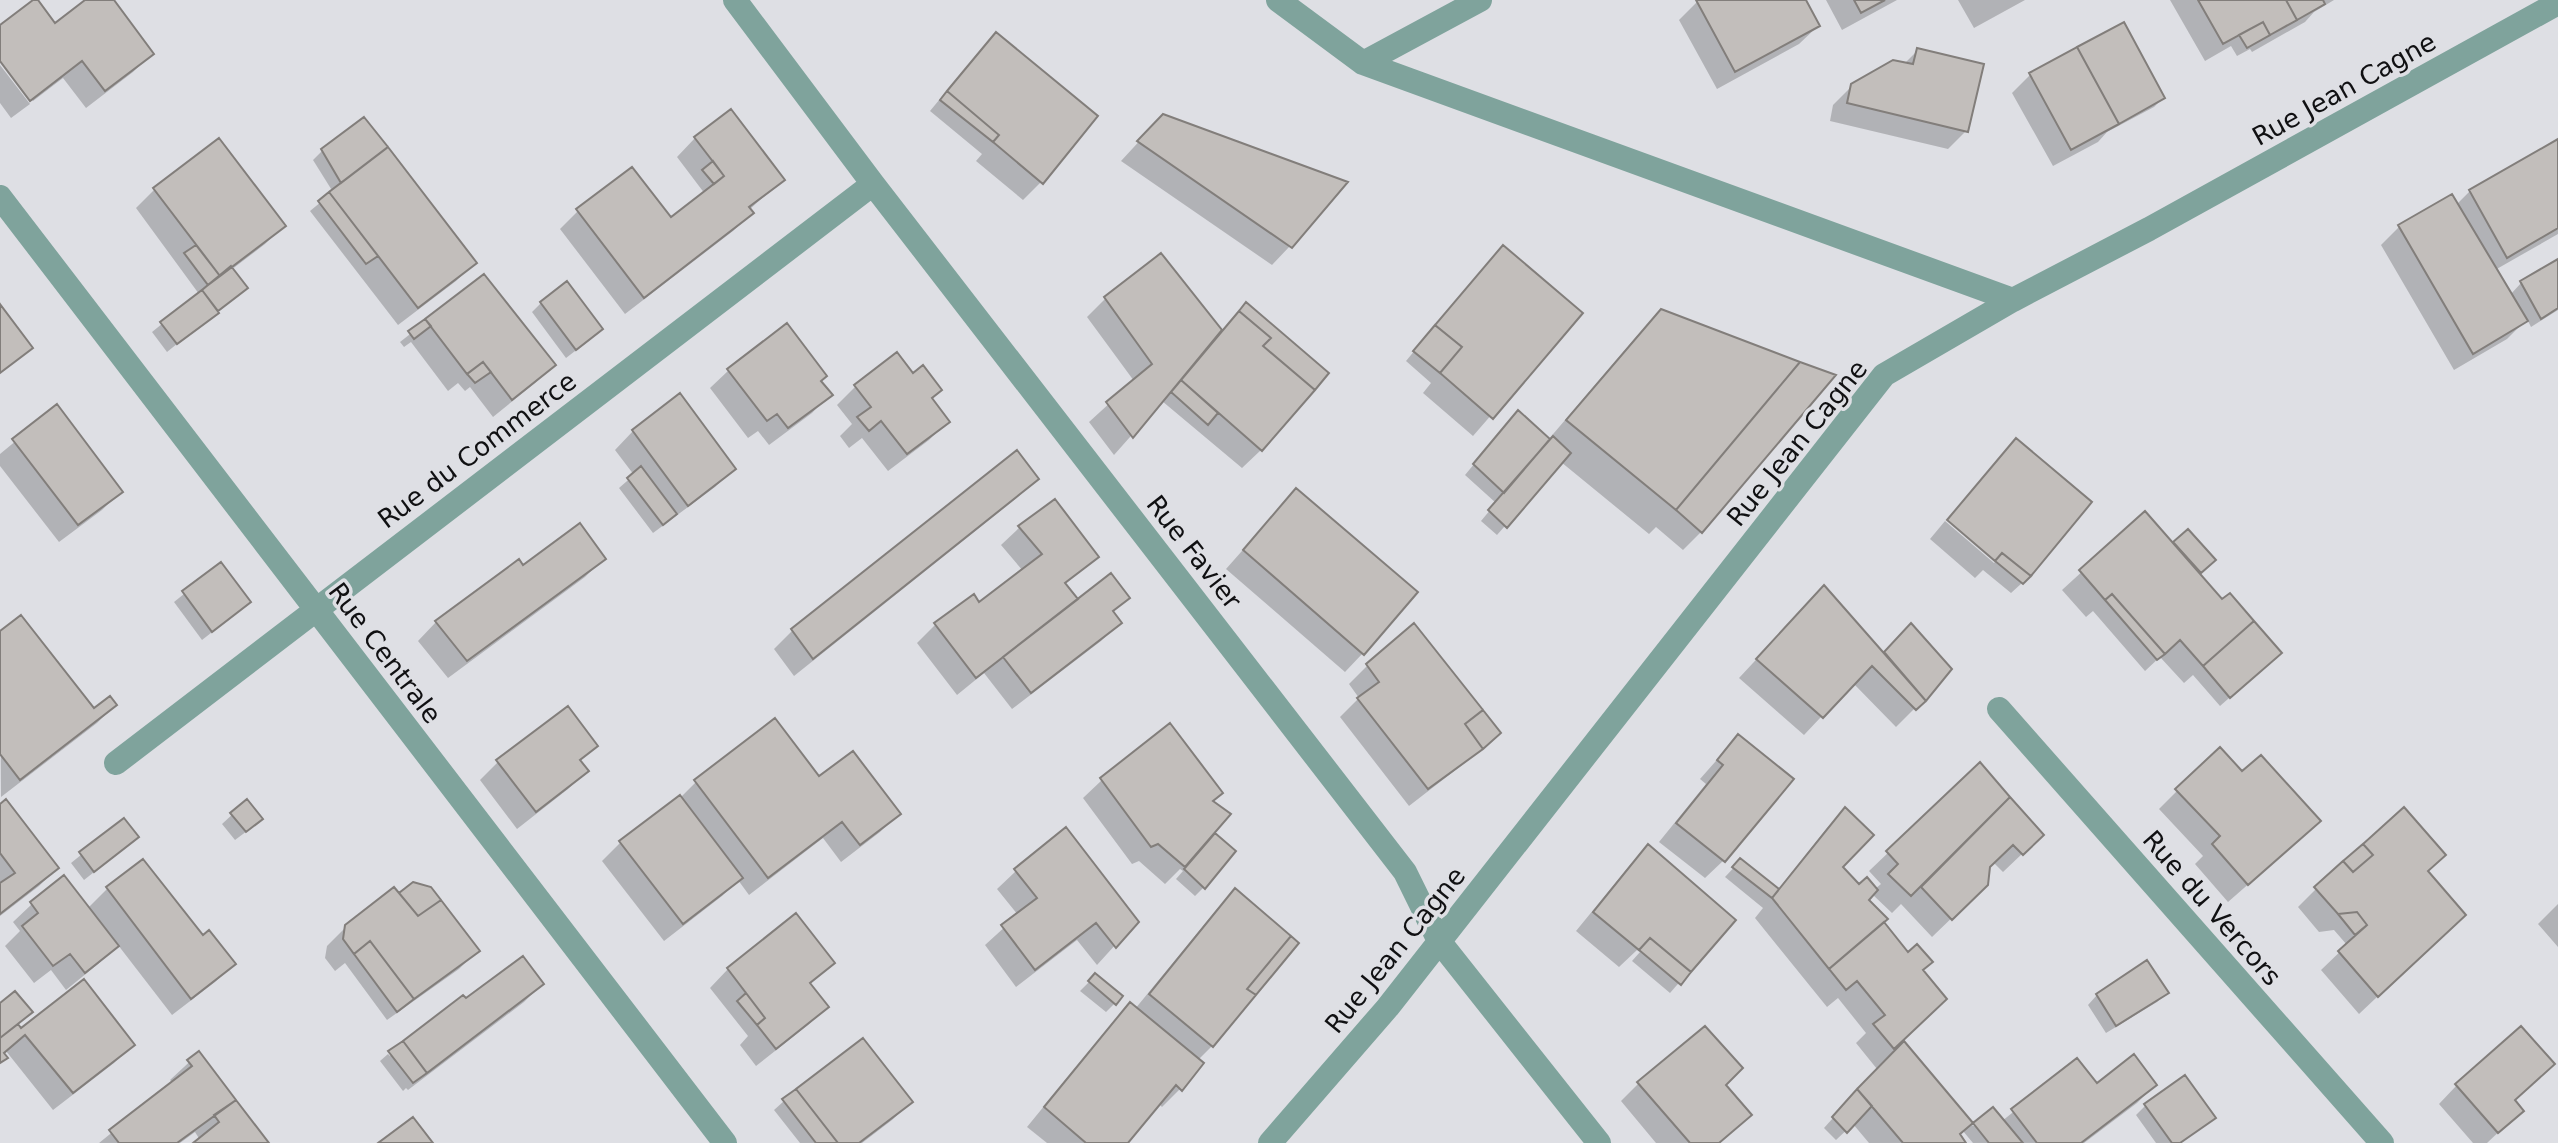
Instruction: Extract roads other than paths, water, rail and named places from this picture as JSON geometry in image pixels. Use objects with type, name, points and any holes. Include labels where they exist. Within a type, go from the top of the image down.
[{"type":"street","name":"Rue Favier","points":[[735,0],[873,184],[1405,872],[1439,941],[1599,1143]]},
{"type":"street","points":[[1278,0],[1363,63],[2013,300]]},
{"type":"street","points":[[1363,63],[1480,0]]},
{"type":"street","name":"Rue Jean Cagne","points":[[1270,1143],[1388,1007],[1884,375],[2013,300],[2149,229],[2558,3]]},
{"type":"street","name":"Rue du Commerce","points":[[116,763],[873,184]]},
{"type":"street","name":"Rue Centrale","points":[[0,197],[725,1143]]},
{"type":"street","name":"Rue du Vercors","points":[[1999,709],[2382,1143]]}]
